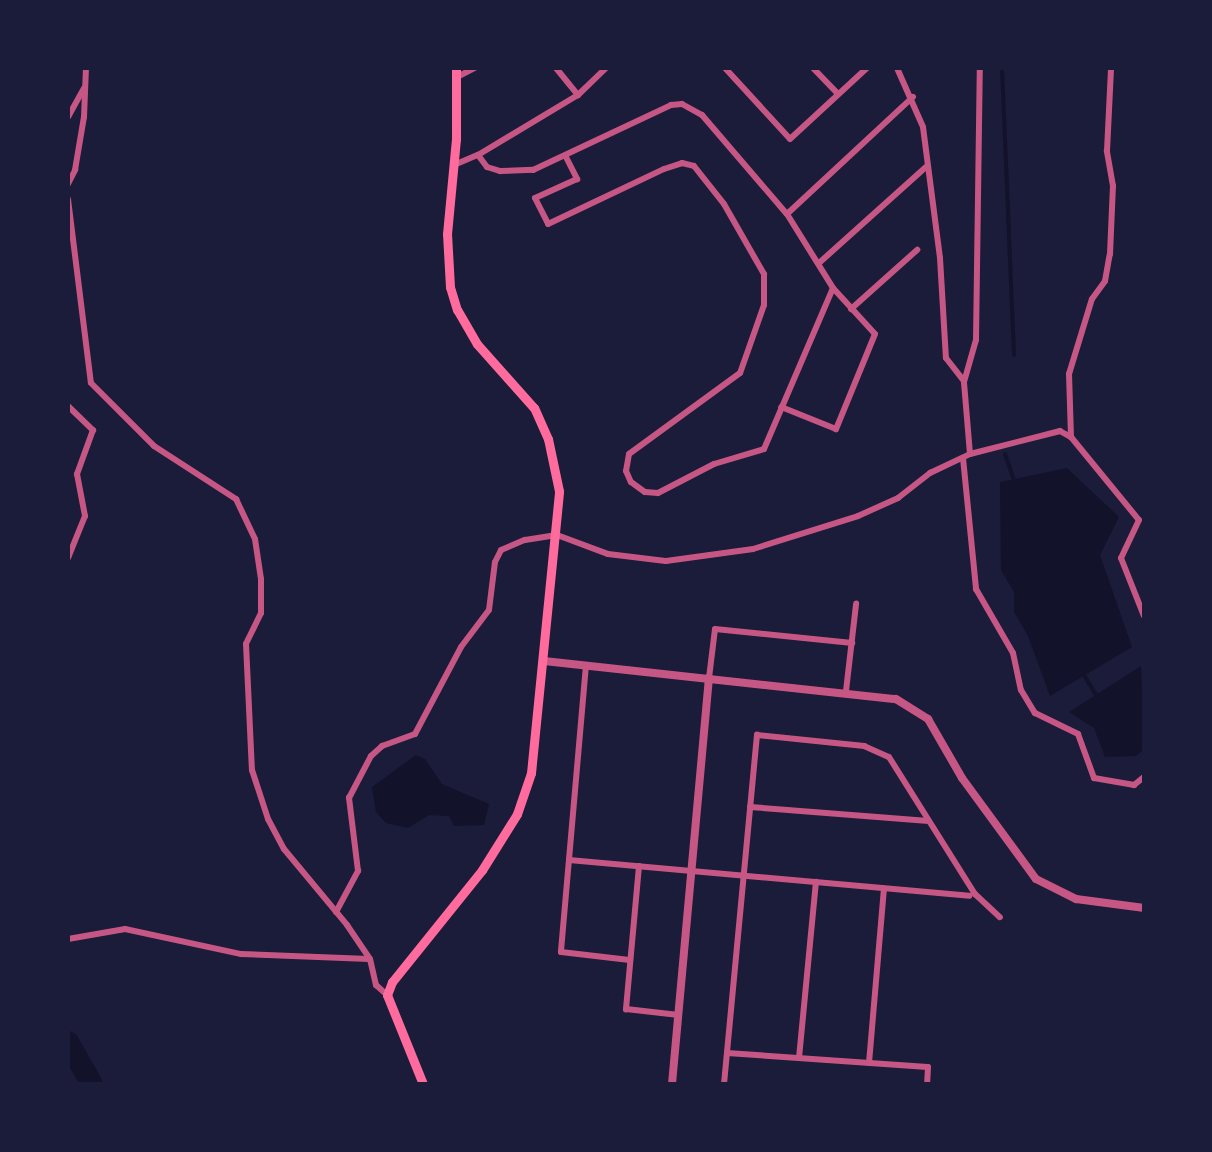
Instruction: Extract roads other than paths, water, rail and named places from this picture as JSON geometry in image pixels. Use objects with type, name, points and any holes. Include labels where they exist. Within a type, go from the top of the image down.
[{"type":"main road","points":[[423,1084],[387,994],[392,982],[482,870],[517,814],[531,773],[559,491],[548,439],[534,408],[477,344],[457,310],[450,287],[447,234],[457,72]]},
{"type":"street","points":[[68,184],[75,170],[86,68]]},
{"type":"street","points":[[457,72],[475,68]]},
{"type":"street","points":[[556,68],[578,94]]},
{"type":"street","points":[[454,165],[478,155],[578,94],[606,68]]},
{"type":"street","points":[[726,68],[790,139],[867,68]]},
{"type":"street","points":[[814,68],[838,94]]},
{"type":"street","points":[[897,68],[923,127],[940,258],[946,358],[964,382]]},
{"type":"street","points":[[980,68],[976,340],[964,382],[976,589],[1012,654],[1021,690],[1035,714],[1078,734],[1094,778],[1134,786],[1144,777]]},
{"type":"street","points":[[1072,437],[1069,374],[1092,299],[1105,280],[1110,254],[1113,186],[1107,151],[1111,68]]},
{"type":"street","points":[[68,118],[85,87]]},
{"type":"street","points":[[787,214],[913,97]]},
{"type":"street","points":[[478,155],[486,167],[518,172],[566,157],[671,105],[682,104],[702,115],[787,214],[833,288],[876,334],[836,430],[781,408]]},
{"type":"street","points":[[566,157],[578,178],[535,198],[548,224],[664,169],[694,166],[724,204],[764,274],[764,305],[740,374],[732,384],[636,445],[626,462],[631,482],[645,492],[658,493],[714,464],[764,449],[833,288]]},
{"type":"street","points":[[819,263],[927,166]]},
{"type":"street","points":[[68,199],[91,384],[154,446],[236,499],[255,539],[261,613],[246,644],[252,770],[268,819],[284,849],[370,959],[376,985],[387,994]]},
{"type":"street","points":[[851,309],[917,250]]},
{"type":"street","points":[[68,406],[93,430],[77,474],[85,516],[68,558]]},
{"type":"street","points":[[336,912],[358,870],[349,798],[371,756],[382,746],[415,734],[427,715],[461,647],[489,610],[494,562],[501,550],[556,534],[608,554],[666,561],[753,549],[858,516],[898,498],[930,473],[966,456],[1036,435],[1060,432],[1072,437],[1138,520],[1122,558],[1144,616]]},
{"type":"street","points":[[846,691],[856,604]]},
{"type":"street","points":[[672,1084],[715,629],[852,644]]},
{"type":"street","points":[[544,661],[896,699],[928,719],[962,778],[1036,878],[1076,899],[1144,908]]},
{"type":"street","points":[[586,665],[561,952],[630,960]]},
{"type":"street","points":[[724,1084],[758,736],[864,746],[889,758],[975,894],[1000,917]]},
{"type":"street","points":[[750,807],[928,821]]},
{"type":"street","points":[[569,860],[968,896]]},
{"type":"street","points":[[639,866],[626,1009],[679,1016]]},
{"type":"street","points":[[799,1058],[816,882]]},
{"type":"street","points":[[869,1063],[884,888]]},
{"type":"street","points":[[68,939],[126,929],[241,954],[370,959]]},
{"type":"street","points":[[727,1053],[928,1067],[927,1084]]},
{"type":"waterway","points":[[1002,68],[1014,355]]},
{"type":"waterway","points":[[1005,454],[1015,483]]},
{"type":"waterway","points":[[1084,675],[1097,697]]},
{"type":"waterway","points":[[68,1042],[92,1084]]}]
